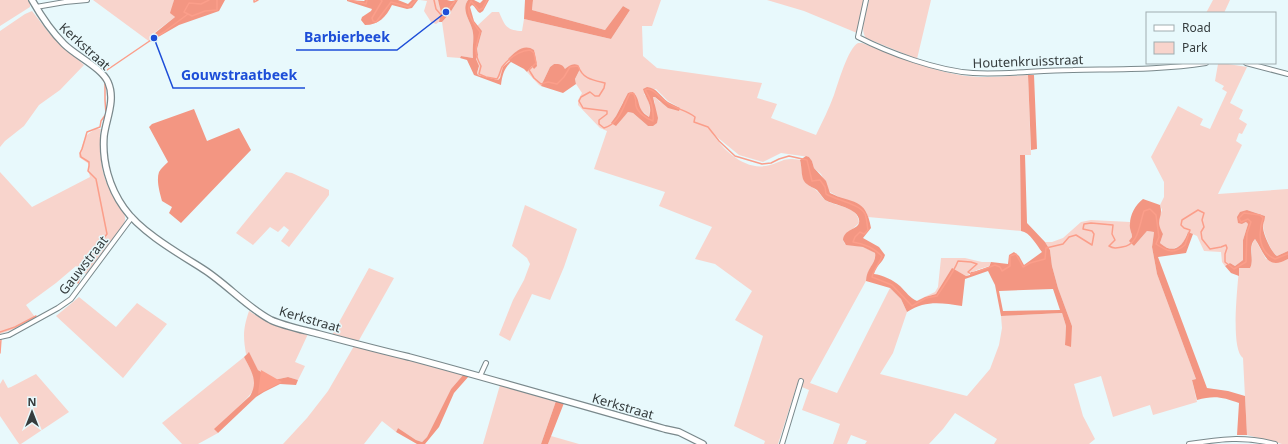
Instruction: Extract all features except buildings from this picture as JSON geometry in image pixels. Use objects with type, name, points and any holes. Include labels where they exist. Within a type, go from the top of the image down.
[{"type":"street","name":"Kerkstraat","points":[[32,0],[49,28],[65,45],[81,58],[97,68],[105,76],[108,83],[111,103],[104,136],[105,163],[115,194],[125,210],[132,218],[171,248],[212,274],[258,312],[273,321],[480,376],[679,432],[702,444]]},
{"type":"street","points":[[36,7],[87,0]]},
{"type":"street","name":"Houtenkruisstraat","points":[[866,0],[858,37],[872,44],[927,64],[953,71],[973,73],[1117,70],[1196,64]]},
{"type":"street","points":[[1250,64],[1288,74]]},
{"type":"street","name":"Gauwstraat","points":[[0,338],[58,308],[71,299],[132,218]]},
{"type":"street","points":[[480,376],[486,363]]},
{"type":"street","points":[[782,444],[801,381]]},
{"type":"street","points":[[1189,444],[1235,438],[1254,439],[1275,444]]},
{"type":"green space","points":[[0,0],[28,0],[30,7],[0,26]]},
{"type":"green space","points":[[93,0],[174,0],[171,13],[175,17],[150,36],[153,40],[150,42]]},
{"type":"green space","points":[[420,0],[438,0],[442,12],[439,22],[436,24],[431,22],[424,11],[427,1]]},
{"type":"green space","points":[[458,0],[468,0],[465,8],[473,33],[473,58],[461,56],[460,58],[447,57],[442,22]]},
{"type":"green space","points":[[533,0],[661,0],[652,26],[642,26],[643,56],[657,68],[762,83],[757,98],[777,104],[771,118],[816,135],[828,110],[847,59],[854,46],[858,43],[862,43],[922,65],[960,75],[985,77],[1028,75],[1031,155],[1020,155],[1021,231],[868,217],[866,212],[830,192],[821,174],[814,168],[809,157],[781,153],[763,162],[739,155],[712,133],[729,153],[744,163],[761,166],[770,165],[787,159],[800,160],[803,177],[806,183],[816,190],[825,200],[851,210],[858,217],[859,223],[844,237],[843,240],[845,244],[864,247],[875,253],[874,260],[866,277],[866,281],[810,383],[837,393],[890,288],[901,299],[907,312],[893,353],[880,374],[967,396],[990,369],[999,345],[1002,328],[1001,316],[1062,313],[1066,326],[1065,344],[1072,326],[1058,288],[1052,266],[1050,250],[1045,242],[1052,242],[1063,238],[1081,222],[1091,220],[1130,222],[1132,237],[1130,241],[1134,246],[1147,231],[1154,232],[1152,247],[1157,274],[1196,379],[1192,380],[1197,402],[1153,415],[1150,405],[1113,417],[1101,376],[1074,384],[1083,416],[1095,439],[1089,444],[994,444],[997,439],[955,413],[929,444],[865,444],[867,441],[851,435],[847,444],[833,444],[840,424],[802,410],[809,390],[797,385],[778,444],[764,444],[765,441],[734,426],[763,336],[735,320],[752,291],[715,264],[695,259],[712,227],[659,206],[665,192],[594,169],[607,131],[600,128],[578,105],[578,100],[582,93],[576,84],[575,79],[580,69],[565,69],[554,64],[550,67],[541,86],[527,72],[532,66],[517,51],[508,59],[510,61],[498,80],[478,75],[477,73],[479,68],[475,59],[478,55],[477,49],[482,31],[477,26],[492,12],[499,12],[505,24],[512,30],[522,31],[524,19],[611,39],[630,10],[623,6],[605,30],[532,10]],"holes":[[[656,89],[668,101],[680,108],[660,102],[653,97],[655,103],[648,126],[633,113],[628,112],[624,116],[612,122],[623,102],[638,102],[639,108],[649,117],[650,105],[644,94]]]},
{"type":"green space","points":[[767,0],[864,0],[857,33],[804,11]]},
{"type":"green space","points":[[869,0],[931,0],[917,59],[866,38],[863,25]]},
{"type":"green space","points":[[1213,0],[1230,0],[1224,12],[1207,12]]},
{"type":"green space","points":[[32,11],[49,33],[84,65],[60,90],[39,105],[24,126],[5,141],[0,147],[0,31]]},
{"type":"green space","points":[[1218,64],[1247,67],[1230,103],[1243,110],[1239,119],[1247,124],[1242,134],[1239,133],[1236,141],[1242,145],[1218,194],[1288,189],[1288,251],[1277,256],[1272,251],[1263,225],[1265,216],[1247,210],[1242,224],[1246,222],[1248,224],[1243,240],[1243,260],[1235,266],[1230,263],[1225,266],[1222,262],[1221,252],[1204,251],[1197,236],[1188,232],[1183,243],[1176,248],[1172,249],[1165,247],[1160,243],[1163,234],[1159,228],[1158,220],[1162,210],[1160,205],[1164,197],[1164,182],[1151,157],[1178,106],[1203,119],[1200,125],[1210,129],[1227,92],[1222,89],[1224,86],[1215,81]]},
{"type":"green space","points":[[95,129],[101,129],[100,149],[104,177],[125,215],[124,224],[86,274],[76,266],[26,305],[35,317],[14,329],[0,334],[0,172],[32,207],[90,177],[88,169],[89,164],[79,157],[86,136]]},
{"type":"green space","points":[[286,172],[292,173],[329,190],[329,195],[289,247],[281,241],[289,230],[284,226],[278,232],[270,227],[253,245],[236,233]]},
{"type":"green space","points":[[525,205],[577,229],[564,267],[550,300],[532,294],[510,341],[499,335],[530,264],[527,258],[512,246]]},
{"type":"green space","points":[[1255,239],[1266,259],[1284,261],[1288,259],[1288,444],[1282,444],[1247,435],[1243,358],[1239,352],[1237,343],[1236,302],[1239,268],[1250,268],[1252,261],[1252,246]]},
{"type":"green space","points":[[941,258],[965,258],[982,262],[991,262],[989,266],[966,276],[958,272],[942,286],[936,294],[916,301],[935,292],[938,287]]},
{"type":"green space","points":[[369,268],[394,278],[358,342],[332,335]]},
{"type":"green space","points":[[79,297],[116,327],[137,303],[167,324],[123,378],[56,316]]},
{"type":"green space","points":[[249,311],[277,326],[308,334],[295,362],[305,366],[298,380],[288,377],[274,380],[258,370],[249,353],[246,354],[244,332]]},
{"type":"green space","points":[[354,346],[464,374],[451,389],[427,437],[422,442],[416,440],[398,428],[396,432],[382,421],[364,444],[283,444],[307,418],[328,391]]},
{"type":"green space","points":[[244,357],[254,378],[255,386],[253,390],[244,401],[215,429],[218,433],[198,444],[182,444],[162,423]]},
{"type":"green space","points":[[36,374],[69,412],[19,444],[0,416],[0,384],[3,379],[8,388]]},
{"type":"green space","points":[[500,385],[556,401],[541,444],[483,444]]},
{"type":"green space","points":[[551,436],[579,444],[548,444]]},
{"type":"shaded area","points":[[174,0],[225,0],[219,11],[179,25],[153,40],[150,37],[175,17],[170,13]]},
{"type":"shaded area","points":[[347,0],[398,0],[408,4],[412,0],[418,0],[412,8],[407,9],[392,5],[382,20],[374,24],[365,25],[361,20],[362,17],[372,9]]},
{"type":"shaded area","points":[[438,0],[458,0],[442,22],[439,22],[441,12]]},
{"type":"shaded area","points":[[468,0],[474,0],[480,3],[483,0],[489,0],[483,11],[480,13],[472,5],[470,7],[474,21],[482,31],[476,59],[479,66],[477,73],[478,75],[498,80],[503,67],[510,61],[508,59],[520,49],[527,47],[534,50],[537,66],[534,69],[532,66],[527,72],[511,62],[504,72],[501,85],[474,75],[467,60],[460,58],[461,56],[473,58],[473,33],[465,8]]},
{"type":"shaded area","points":[[525,0],[533,0],[532,10],[605,30],[623,6],[630,10],[611,39],[524,19]]},
{"type":"shaded area","points":[[554,64],[561,65],[565,69],[576,64],[580,69],[575,79],[576,84],[563,93],[541,86],[550,67]]},
{"type":"shaded area","points":[[1028,75],[1034,75],[1037,149],[1031,150]]},
{"type":"shaded area","points":[[647,87],[653,89],[668,102],[680,108],[679,111],[668,108],[653,97],[658,118],[657,123],[653,126],[648,126],[633,113],[628,112],[616,126],[611,123],[628,93],[633,92],[636,95],[640,108],[649,117],[650,105],[643,89]]},
{"type":"shaded area","points":[[194,109],[207,141],[239,128],[251,150],[181,223],[169,213],[172,207],[162,201],[158,176],[161,169],[168,162],[149,127],[152,124]]},
{"type":"shaded area","points":[[1020,155],[1025,155],[1027,223],[1045,242],[1050,250],[1052,266],[1058,288],[1072,326],[1071,347],[1065,345],[1066,326],[1062,313],[1001,316],[995,285],[988,271],[965,279],[962,306],[934,303],[914,308],[907,312],[901,299],[890,288],[866,281],[866,276],[874,260],[875,253],[863,247],[846,245],[843,240],[844,236],[848,232],[858,225],[859,218],[852,210],[825,200],[817,190],[805,183],[802,177],[800,160],[806,156],[809,157],[814,168],[826,181],[830,193],[862,206],[869,218],[871,228],[863,238],[879,247],[885,255],[874,274],[894,282],[910,297],[917,301],[936,294],[952,268],[966,276],[970,275],[971,272],[989,267],[991,262],[1008,264],[1009,255],[1014,252],[1019,256],[1024,265],[1042,252],[1027,234],[1021,231]],"holes":[[[1053,289],[1060,310],[1003,311],[999,291]]]},
{"type":"shaded area","points":[[1143,199],[1160,205],[1161,213],[1159,225],[1163,234],[1160,243],[1165,247],[1173,249],[1177,248],[1183,242],[1188,232],[1193,234],[1186,253],[1158,257],[1207,388],[1228,391],[1245,396],[1247,435],[1237,435],[1239,403],[1218,397],[1197,400],[1192,380],[1196,379],[1157,274],[1152,247],[1154,232],[1147,231],[1134,246],[1129,241],[1132,237],[1130,221],[1132,214],[1135,207]]},
{"type":"shaded area","points":[[1247,210],[1265,216],[1263,228],[1265,237],[1277,256],[1288,251],[1288,259],[1281,262],[1271,262],[1264,255],[1255,239],[1251,249],[1252,261],[1250,268],[1239,268],[1239,276],[1231,273],[1225,266],[1230,263],[1235,266],[1243,260],[1243,240],[1248,224],[1246,222],[1242,224],[1238,223],[1237,217],[1240,212]]},
{"type":"shaded area","points":[[249,352],[258,370],[274,380],[288,377],[298,380],[296,385],[280,384],[256,397],[218,433],[214,429],[250,396],[253,391],[253,376],[244,357]]},
{"type":"shaded area","points":[[261,370],[282,382],[258,394]]},
{"type":"shaded area","points":[[464,374],[469,376],[454,393],[439,427],[425,444],[417,444],[396,432],[398,428],[416,440],[422,442],[427,437],[451,389]]},
{"type":"shaded area","points":[[556,401],[564,403],[548,444],[541,444]]},
{"type":"waterway","points":[[209,0],[201,4],[189,3],[184,12],[192,16],[205,11],[217,10],[217,0]]},
{"type":"waterway","points":[[254,0],[254,2],[258,0]]},
{"type":"waterway","points":[[350,0],[366,4],[367,0]]},
{"type":"waterway","points":[[381,0],[382,1],[372,18],[373,21],[376,22],[391,2],[409,7],[416,0]]},
{"type":"waterway","points":[[434,0],[436,9],[442,16],[456,0]]},
{"type":"waterway","points":[[487,0],[483,8],[479,10],[471,1],[469,5],[469,13],[480,32],[476,49],[477,57],[481,66],[479,74],[497,79],[502,67],[508,61],[518,53],[530,50],[534,53],[536,63],[529,70],[534,78],[541,84],[548,82],[557,84],[564,77],[570,67],[578,66],[582,74],[585,76],[592,80],[605,83],[599,96],[595,96],[590,92],[581,97],[579,101],[583,108],[607,111],[607,114],[599,120],[599,124],[604,128],[609,126],[617,118],[630,93],[634,94],[636,106],[639,111],[653,121],[652,105],[645,90],[648,89],[670,104],[695,117],[694,122],[708,127],[719,141],[735,156],[762,164],[771,163],[789,156],[807,160],[812,181],[820,180],[825,187],[826,194],[853,205],[865,214],[868,230],[864,234],[860,232],[855,237],[853,242],[869,247],[882,256],[872,277],[892,285],[912,306],[926,298],[937,296],[958,261],[977,264],[968,272],[971,274],[995,265],[1000,267],[1002,271],[1010,266],[1010,256],[1016,254],[1023,267],[1030,263],[1045,259],[1046,248],[1063,244],[1069,237],[1076,235],[1092,245],[1094,234],[1092,231],[1083,229],[1084,224],[1091,223],[1113,225],[1112,234],[1115,240],[1109,246],[1116,248],[1128,245],[1138,234],[1144,211],[1150,209],[1156,215],[1159,237],[1156,244],[1164,249],[1174,251],[1185,245],[1190,230],[1181,225],[1182,220],[1198,210],[1204,213],[1202,220],[1204,227],[1201,232],[1202,239],[1210,249],[1226,245],[1225,262],[1234,269],[1246,262],[1247,233],[1251,222],[1248,219],[1241,222],[1239,218],[1244,213],[1260,215],[1263,218],[1260,236],[1262,247],[1269,256],[1275,259],[1288,254]]},
{"type":"waterway","points":[[107,70],[188,14]]},
{"type":"waterway","points":[[78,283],[88,258],[107,234],[96,179],[88,171],[89,162],[81,157],[80,153],[87,132],[100,127],[101,121],[106,114],[105,82],[101,77]]},
{"type":"waterway","points":[[0,332],[15,327],[36,316]]},
{"type":"waterway","points":[[0,353],[1,339]]},
{"type":"place","name":"Barbierbeek","points":[[446,12]]},
{"type":"place","name":"Gouwstraatbeek","points":[[154,38]]}]
